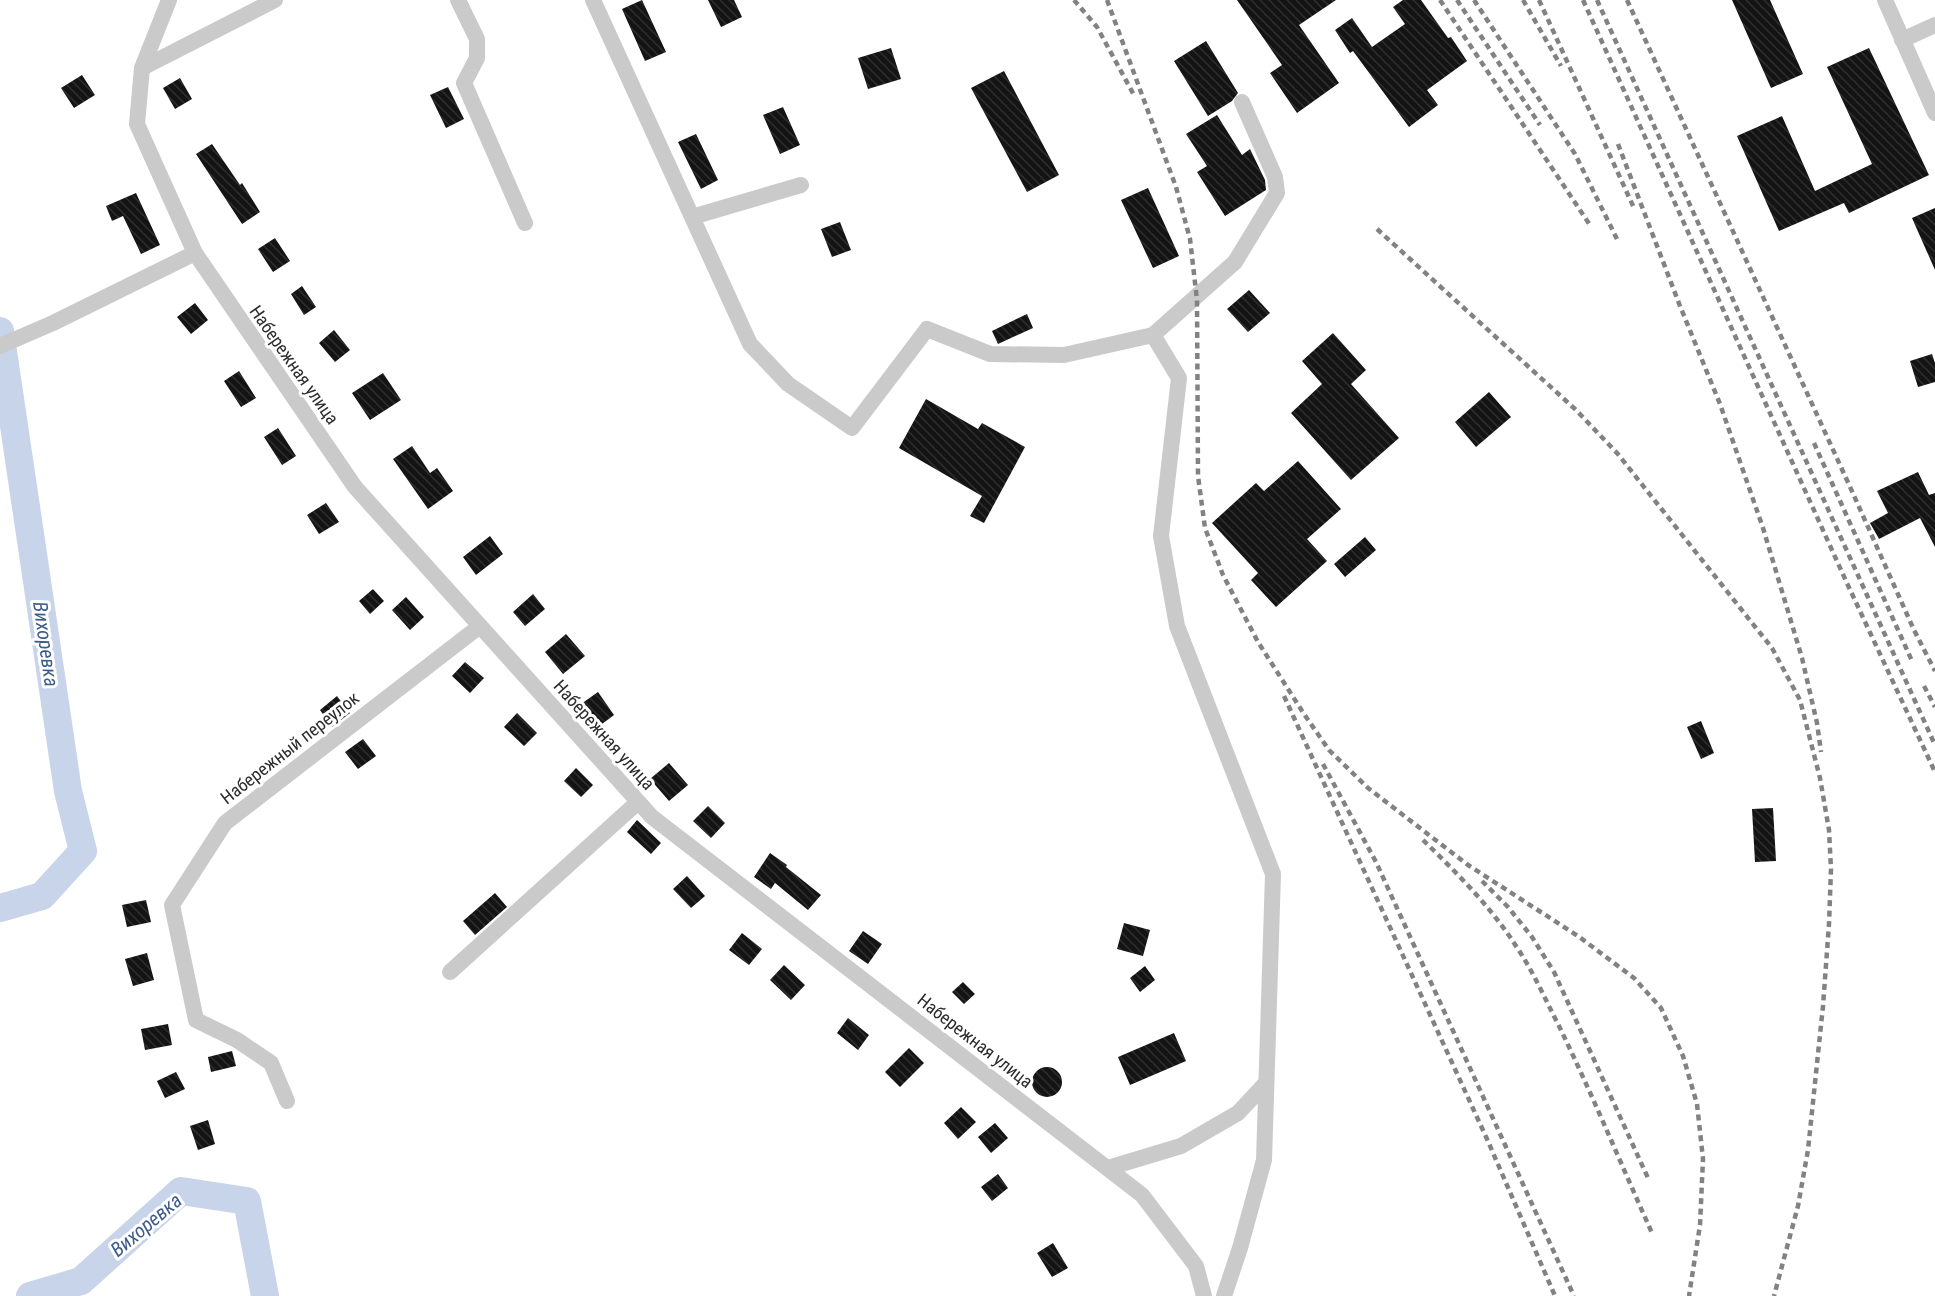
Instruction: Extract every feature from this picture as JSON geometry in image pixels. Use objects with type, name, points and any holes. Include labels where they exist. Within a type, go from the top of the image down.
[{"type":"street","name":"Набережная улица","points":[[169,0],[142,68],[137,124],[195,253],[355,487],[652,817],[1142,1195],[1196,1266],[1204,1296]]},
{"type":"street","points":[[142,68],[275,0]]},
{"type":"street","points":[[458,0],[477,39],[477,58],[464,83],[525,223]]},
{"type":"street","points":[[593,0],[750,344],[788,384],[852,428],[927,329],[990,354],[1064,355],[1153,335],[1235,262],[1278,193],[1275,177],[1242,102]]},
{"type":"street","points":[[1885,0],[1935,113]]},
{"type":"street","points":[[1902,40],[1935,25]]},
{"type":"street","points":[[692,217],[801,185]]},
{"type":"street","points":[[0,346],[53,323],[195,253]]},
{"type":"street","points":[[1153,335],[1179,378],[1161,536],[1177,626],[1273,874],[1264,1160],[1240,1248],[1224,1296]]},
{"type":"street","name":"Набережный переулок","points":[[287,1101],[271,1063],[237,1040],[196,1020],[172,905],[225,823],[480,626]]},
{"type":"street","points":[[450,972],[638,802]]},
{"type":"street","points":[[1108,1168],[1181,1146],[1238,1113],[1265,1084]]},
{"type":"building","points":[[642,0],[666,52],[645,61],[622,9]]},
{"type":"building","points":[[708,0],[734,0],[742,17],[721,27]]},
{"type":"building","points":[[1237,0],[1336,0],[1299,25],[1339,83],[1297,113],[1270,73],[1282,65]]},
{"type":"building","points":[[1403,0],[1421,0],[1467,61],[1427,90],[1438,105],[1409,127],[1353,51],[1350,53],[1335,30],[1352,18],[1372,47],[1405,24],[1393,7]]},
{"type":"building","points":[[1732,0],[1770,0],[1803,74],[1771,88]]},
{"type":"building","points":[[1206,41],[1238,93],[1232,101],[1208,116],[1174,61]]},
{"type":"building","points":[[891,48],[901,79],[868,89],[858,58]]},
{"type":"building","points":[[1869,48],[1929,175],[1849,213],[1844,203],[1779,231],[1737,136],[1782,116],[1815,191],[1872,164],[1827,67]]},
{"type":"building","points":[[1004,71],[1059,175],[1027,192],[971,88]]},
{"type":"building","points":[[82,75],[95,95],[74,108],[61,88]]},
{"type":"building","points":[[180,78],[192,99],[175,109],[163,88]]},
{"type":"building","points":[[448,87],[464,119],[446,128],[430,95]]},
{"type":"building","points":[[783,107],[800,145],[780,154],[763,115]]},
{"type":"building","points":[[1217,115],[1242,155],[1250,149],[1265,180],[1266,190],[1225,216],[1197,172],[1207,166],[1186,134]]},
{"type":"building","points":[[696,134],[718,180],[701,189],[678,142]]},
{"type":"building","points":[[212,144],[240,185],[242,183],[260,212],[242,224],[196,154]]},
{"type":"building","points":[[1148,188],[1179,256],[1153,268],[1121,200]]},
{"type":"building","points":[[136,193],[160,245],[141,254],[123,216],[112,221],[106,206]]},
{"type":"building","points":[[1935,208],[1935,270],[1912,218]]},
{"type":"building","points":[[840,222],[851,250],[832,257],[821,229]]},
{"type":"building","points":[[275,238],[290,261],[273,272],[258,249]]},
{"type":"building","points":[[302,286],[316,307],[304,315],[291,294]]},
{"type":"building","points":[[1249,290],[1270,313],[1248,332],[1227,309]]},
{"type":"building","points":[[195,303],[208,320],[191,334],[177,317]]},
{"type":"building","points":[[1027,314],[1033,328],[998,344],[992,331]]},
{"type":"building","points":[[334,330],[350,350],[335,362],[319,343]]},
{"type":"building","points":[[1333,333],[1366,370],[1351,384],[1399,438],[1351,480],[1291,413],[1322,384],[1302,361]]},
{"type":"building","points":[[1932,354],[1935,363],[1935,382],[1918,387],[1910,361]]},
{"type":"building","points":[[239,371],[256,398],[241,407],[224,381]]},
{"type":"building","points":[[383,373],[401,400],[370,420],[352,393]]},
{"type":"building","points":[[1489,392],[1511,417],[1476,447],[1455,422]]},
{"type":"building","points":[[926,399],[978,429],[982,423],[1025,447],[984,523],[970,516],[982,496],[899,448]]},
{"type":"building","points":[[278,428],[296,456],[282,465],[264,437]]},
{"type":"building","points":[[412,446],[430,473],[437,468],[453,491],[428,509],[393,459]]},
{"type":"building","points":[[1298,461],[1341,509],[1307,539],[1327,561],[1276,607],[1251,580],[1258,573],[1212,523],[1256,483],[1264,491]]},
{"type":"building","points":[[1918,472],[1929,495],[1935,493],[1935,547],[1920,518],[1879,539],[1870,523],[1888,513],[1877,491]]},
{"type":"building","points":[[326,503],[339,522],[319,534],[307,515]]},
{"type":"building","points":[[490,536],[503,554],[476,575],[463,557]]},
{"type":"building","points":[[1365,537],[1376,550],[1345,577],[1334,564]]},
{"type":"building","points":[[373,589],[384,601],[370,614],[359,601]]},
{"type":"building","points":[[533,594],[545,609],[525,626],[513,612]]},
{"type":"building","points":[[406,597],[424,617],[410,630],[392,610]]},
{"type":"building","points":[[566,634],[585,656],[563,674],[545,652]]},
{"type":"building","points":[[465,662],[484,678],[470,693],[452,676]]},
{"type":"building","points":[[598,692],[614,715],[598,727],[581,704]]},
{"type":"building","points":[[337,696],[350,713],[332,727],[320,710]]},
{"type":"building","points":[[517,713],[537,733],[524,746],[504,727]]},
{"type":"building","points":[[1701,721],[1714,753],[1701,759],[1687,727]]},
{"type":"building","points":[[363,739],[376,756],[358,769],[345,752]]},
{"type":"building","points":[[669,763],[688,785],[669,801],[650,779]]},
{"type":"building","points":[[576,768],[593,785],[581,797],[564,781]]},
{"type":"building","points":[[708,806],[725,823],[711,838],[693,821]]},
{"type":"building","points":[[1773,808],[1776,861],[1755,862],[1752,809]]},
{"type":"building","points":[[637,820],[661,843],[651,854],[627,832]]},
{"type":"building","points":[[770,853],[821,895],[808,910],[775,883],[771,889],[754,877]]},
{"type":"building","points":[[687,876],[705,896],[691,908],[673,889]]},
{"type":"building","points":[[495,893],[507,907],[475,935],[463,921]]},
{"type":"building","points":[[146,900],[151,922],[127,927],[122,905]]},
{"type":"building","points":[[1124,923],[1150,930],[1143,956],[1117,949]]},
{"type":"building","points":[[863,931],[882,944],[868,964],[849,951]]},
{"type":"building","points":[[742,933],[762,949],[749,965],[729,950]]},
{"type":"building","points":[[147,953],[154,980],[133,986],[125,959]]},
{"type":"building","points":[[784,965],[805,985],[791,1000],[770,980]]},
{"type":"building","points":[[1145,966],[1155,980],[1140,992],[1130,978]]},
{"type":"building","points":[[963,982],[975,994],[964,1004],[952,992]]},
{"type":"building","points":[[848,1018],[869,1035],[858,1050],[837,1033]]},
{"type":"building","points":[[168,1024],[172,1045],[145,1050],[141,1029]]},
{"type":"building","points":[[1174,1033],[1186,1061],[1130,1085],[1118,1057]]},
{"type":"building","points":[[909,1048],[924,1063],[900,1087],[885,1072]]},
{"type":"building","points":[[232,1051],[236,1066],[211,1072],[208,1057]]},
{"type":"building","points":[[1047,1067],[1058,1071],[1062,1082],[1058,1093],[1047,1097],[1036,1093],[1032,1082],[1036,1071]]},
{"type":"building","points":[[176,1072],[185,1089],[165,1098],[157,1081]]},
{"type":"building","points":[[961,1107],[976,1122],[958,1139],[944,1123]]},
{"type":"building","points":[[208,1120],[215,1144],[198,1150],[190,1126]]},
{"type":"building","points":[[995,1123],[1008,1138],[991,1153],[978,1137]]},
{"type":"building","points":[[998,1174],[1008,1188],[992,1201],[981,1187]]},
{"type":"building","points":[[1053,1243],[1068,1268],[1052,1277],[1037,1253]]},
{"type":"waterway","name":"Вихоревка","points":[[0,331],[68,791],[83,851],[42,896],[0,908]]},
{"type":"waterway","name":"Вихоревка","points":[[30,1296],[81,1281],[181,1191],[247,1201],[265,1296]]},
{"type":"railway","points":[[1074,0],[1097,27],[1135,97]]},
{"type":"railway","points":[[1107,0],[1176,187],[1190,239],[1197,300],[1198,476],[1205,528],[1223,575],[1258,642],[1329,750],[1368,788],[1468,865],[1578,936],[1634,978],[1661,1008],[1683,1056],[1697,1104],[1703,1159],[1700,1225],[1689,1296]]},
{"type":"railway","points":[[1440,0],[1590,225]]},
{"type":"railway","points":[[1457,0],[1540,125]]},
{"type":"railway","points":[[1474,0],[1575,154],[1617,239]]},
{"type":"railway","points":[[1523,0],[1561,66]]},
{"type":"railway","points":[[1539,0],[1634,208]]},
{"type":"railway","points":[[1583,0],[1935,772]]},
{"type":"railway","points":[[1597,0],[1935,745]]},
{"type":"railway","points":[[1627,0],[1914,630],[1935,671]]},
{"type":"railway","points":[[1618,144],[1720,404],[1763,528],[1802,658],[1817,723],[1821,752]]},
{"type":"railway","points":[[1377,229],[1575,409],[1617,453],[1772,648],[1800,700],[1820,778],[1829,830],[1831,869],[1829,924],[1808,1150],[1798,1206],[1774,1296]]},
{"type":"railway","points":[[1814,443],[1912,661]]},
{"type":"railway","points":[[1924,686],[1935,707]]},
{"type":"railway","points":[[1284,696],[1487,1139],[1555,1296]]},
{"type":"railway","points":[[1323,764],[1376,862],[1574,1296]]},
{"type":"railway","points":[[1423,840],[1484,904],[1528,965],[1595,1103],[1652,1233]]},
{"type":"railway","points":[[1482,881],[1508,907],[1532,937],[1554,972],[1648,1178]]}]
